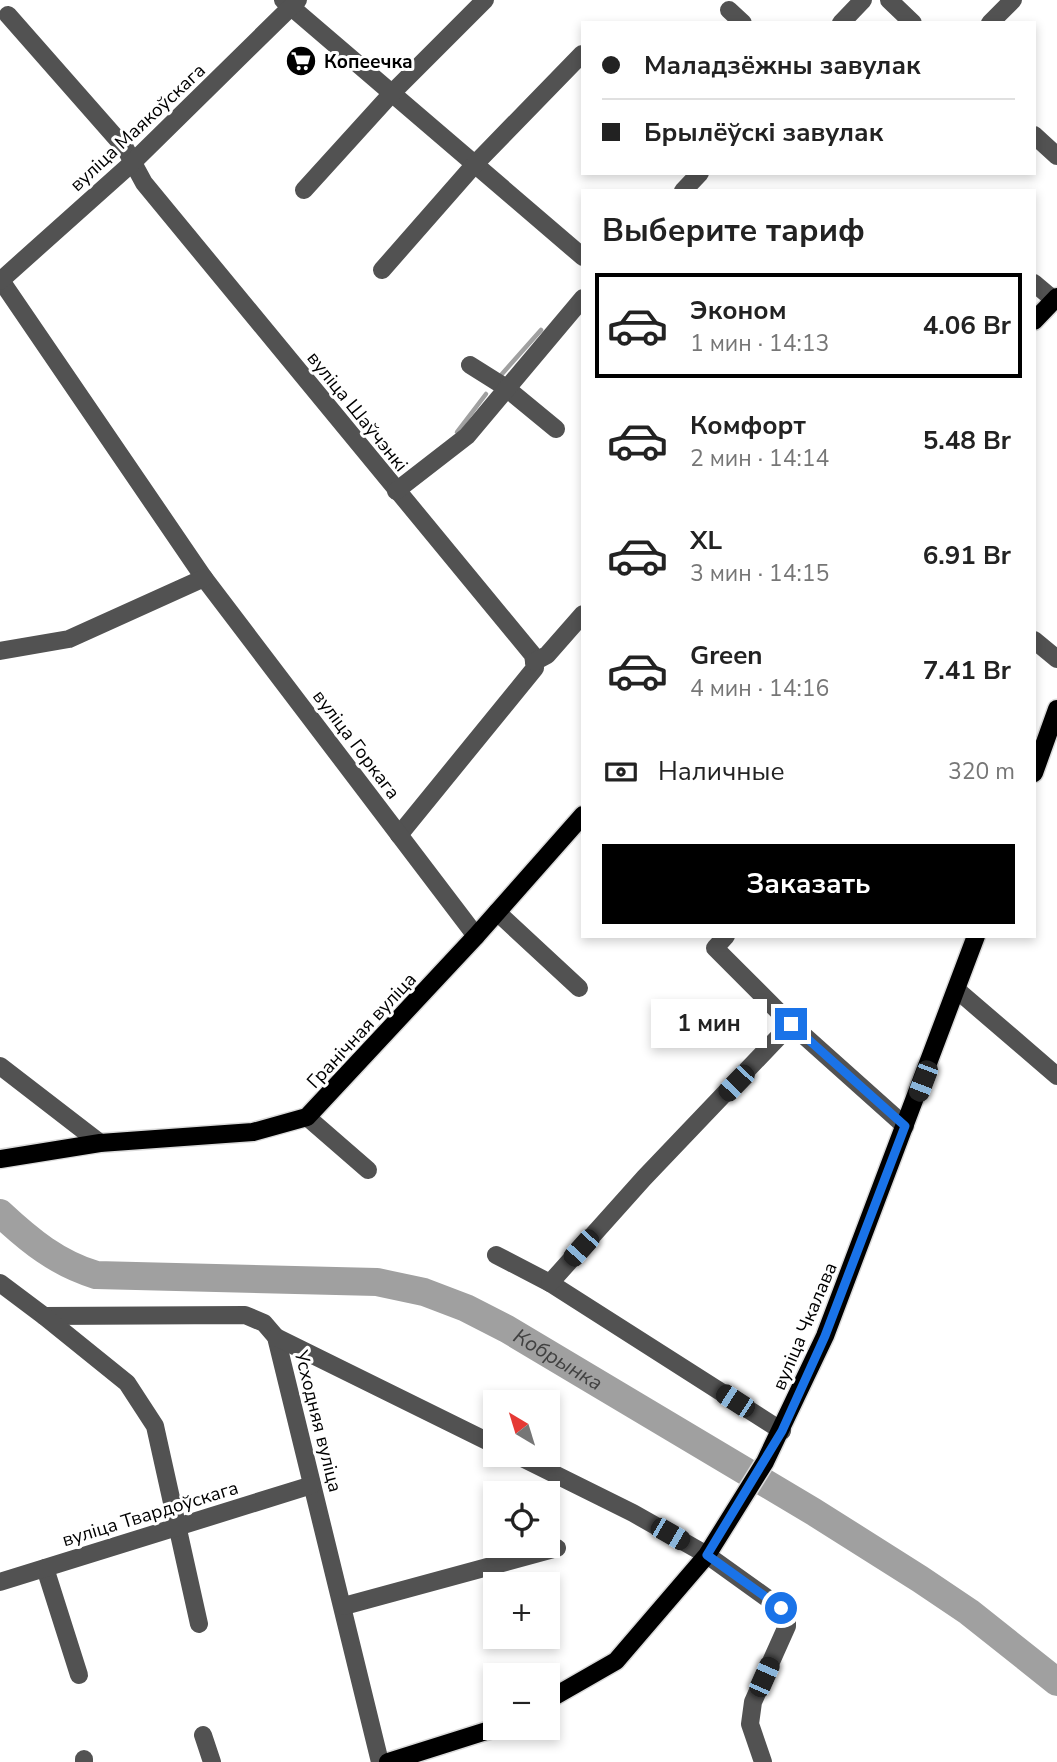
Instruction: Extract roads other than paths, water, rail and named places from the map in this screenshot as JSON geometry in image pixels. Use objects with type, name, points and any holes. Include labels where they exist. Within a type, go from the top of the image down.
[{"type":"main road","points":[[1036,319],[1055,298]]},
{"type":"main road","points":[[1036,767],[1057,709]]},
{"type":"main road","name":"Гранічная вуліца","points":[[0,1158],[100,1143],[253,1132],[307,1117],[476,936],[581,817]]},
{"type":"main road","name":"вуліца Чкалава","points":[[560,1693],[616,1661],[707,1555],[765,1462],[825,1336],[975,938]]},
{"type":"main road","points":[[388,1762],[483,1732]]},
{"type":"street","points":[[304,190],[393,92],[485,0]]},
{"type":"street","points":[[843,21],[863,0]]},
{"type":"street","points":[[889,0],[912,21]]},
{"type":"street","points":[[992,21],[1013,0]]},
{"type":"street","points":[[291,2],[581,255]]},
{"type":"street","name":"вуліца Маякоўскага","points":[[0,280],[132,163],[291,2]]},
{"type":"street","name":"вуліца Шаўчэнкі","points":[[8,15],[125,148],[144,183],[533,655],[534,662]]},
{"type":"street","points":[[382,270],[475,164],[581,55]]},
{"type":"street","points":[[1036,137],[1057,156]]},
{"type":"street","points":[[685,189],[698,175]]},
{"type":"street","name":"вуліца Горкага","points":[[0,280],[204,578],[476,936]]},
{"type":"street","points":[[1036,284],[1055,298]]},
{"type":"street","points":[[396,491],[467,436],[505,387],[581,300]]},
{"type":"street","points":[[470,365],[505,387],[556,429]]},
{"type":"street","points":[[1,652],[69,639],[204,578]]},
{"type":"street","points":[[400,835],[535,668],[534,662],[547,655],[581,616]]},
{"type":"street","points":[[1036,642],[1057,659]]},
{"type":"street","points":[[497,912],[579,988]]},
{"type":"street","points":[[724,938],[715,948],[791,1024],[905,1126]]},
{"type":"street","points":[[957,990],[1057,1076]]},
{"type":"street","points":[[550,1283],[644,1178],[791,1024]]},
{"type":"street","points":[[0,1066],[100,1143]]},
{"type":"street","points":[[307,1117],[368,1170]]},
{"type":"street","points":[[496,1255],[550,1283],[782,1431]]},
{"type":"street","points":[[0,1283],[127,1383],[155,1426],[199,1624]]},
{"type":"street","name":"Усходняя вуліца","points":[[44,1316],[245,1315],[264,1323],[276,1337],[344,1606],[380,1762]]},
{"type":"street","points":[[276,1337],[483,1439]]},
{"type":"street","points":[[540,1467],[633,1513],[707,1555],[781,1608],[787,1616],[787,1626],[753,1702],[750,1724],[763,1762]]},
{"type":"street","name":"вуліца Твардоўскага","points":[[0,1582],[312,1485]]},
{"type":"street","points":[[344,1606],[520,1558]]},
{"type":"street","points":[[45,1568],[79,1675]]},
{"type":"street","points":[[203,1735],[212,1762]]},
{"type":"waterway","points":[[502,374],[541,330]]},
{"type":"waterway","points":[[457,432],[486,394]]},
{"type":"waterway","name":"Кобрынка","points":[[0,1213],[45,1250],[96,1275],[377,1282],[424,1292],[466,1308],[507,1329],[814,1512],[920,1579],[969,1612],[1057,1682]]},
{"type":"place","name":"Копеечка","points":[[301,61]]}]
